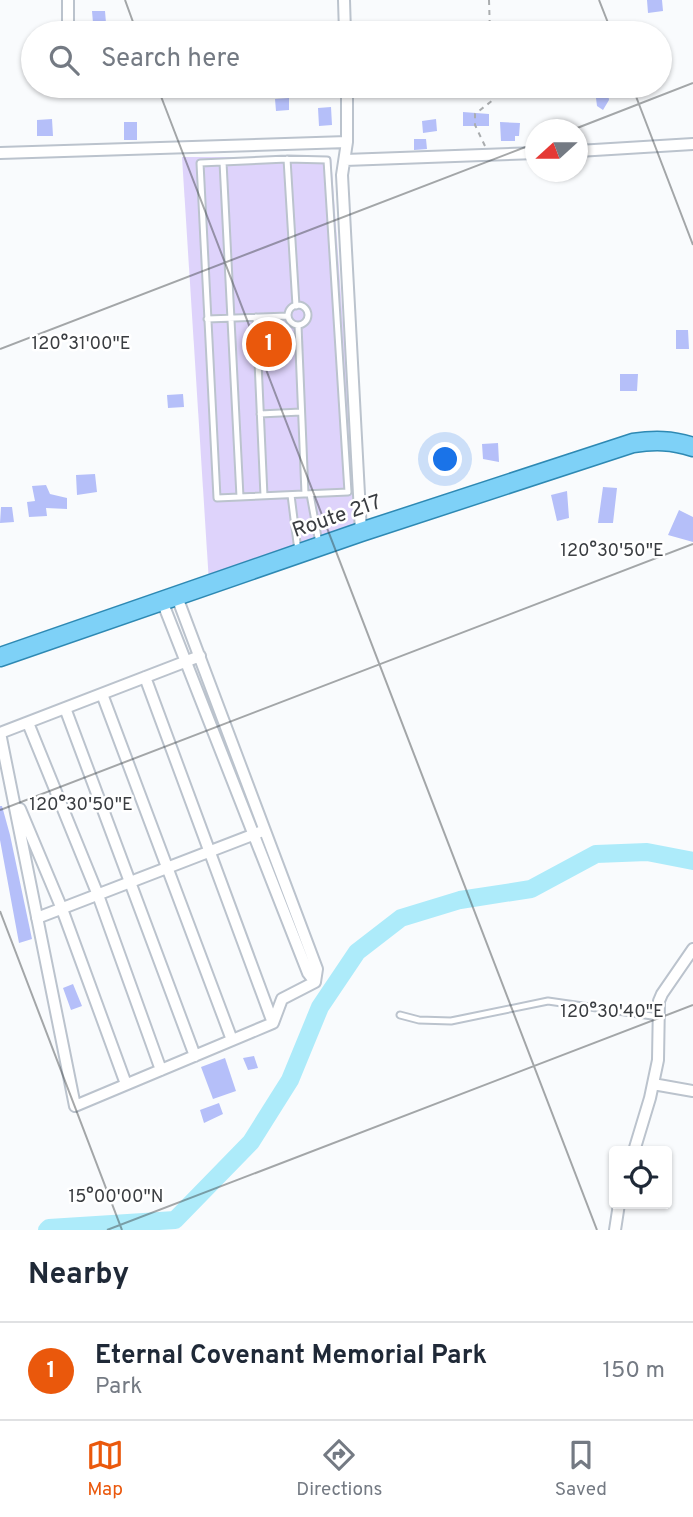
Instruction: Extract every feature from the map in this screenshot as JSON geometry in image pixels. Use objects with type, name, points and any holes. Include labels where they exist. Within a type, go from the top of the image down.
[{"type":"main road","name":"Route 217","points":[[0,657],[361,532],[632,443],[667,441],[693,447]]},
{"type":"street","points":[[68,0],[68,21]]},
{"type":"street","points":[[344,0],[345,21]]},
{"type":"street","points":[[347,98],[347,142],[342,187],[361,532]]},
{"type":"street","points":[[0,153],[347,142]]},
{"type":"street","points":[[588,150],[693,144]]},
{"type":"street","points":[[345,160],[525,154]]},
{"type":"street","points":[[170,599],[200,656],[266,830],[317,969],[315,982]]},
{"type":"street","points":[[170,599],[187,661],[308,974],[315,982]]},
{"type":"street","points":[[200,656],[1,733],[75,1106],[273,1023],[282,999],[315,982]]},
{"type":"street","points":[[145,677],[273,1023]]},
{"type":"street","points":[[102,694],[232,1040]]},
{"type":"street","points":[[65,708],[195,1056]]},
{"type":"street","points":[[28,723],[98,895],[162,1070]]},
{"type":"street","points":[[11,788],[62,909],[126,1084]]},
{"type":"street","points":[[37,918],[266,830]]},
{"type":"street","points":[[635,1146],[658,1060],[662,994],[693,949]]},
{"type":"street","points":[[653,1084],[693,1091]]},
{"type":"street","points":[[615,1230],[618,1209]]},
{"type":"lane","points":[[287,159],[296,306]]},
{"type":"lane","points":[[327,160],[348,492],[216,498],[200,163],[223,162],[327,160]]},
{"type":"lane","points":[[223,162],[240,497]]},
{"type":"lane","points":[[296,306],[304,308],[307,316],[305,321],[298,325],[292,323],[288,316],[291,308],[296,306]]},
{"type":"lane","points":[[207,319],[288,316]]},
{"type":"lane","points":[[256,317],[264,496]]},
{"type":"lane","points":[[298,325],[301,412],[308,494],[320,547]]},
{"type":"lane","points":[[260,414],[301,412]]},
{"type":"lane","points":[[291,495],[299,554]]},
{"type":"lane","points":[[400,1015],[419,1020],[451,1021],[548,1001],[659,1017]]},
{"type":"path","points":[[489,0],[490,21]]},
{"type":"path","points":[[491,156],[474,120],[476,112],[493,98]]},
{"type":"shaded area","points":[[182,157],[331,157],[358,530],[209,583]]},
{"type":"building","points":[[647,0],[662,0],[663,11],[648,13]]},
{"type":"building","points":[[92,11],[105,11],[106,21],[93,21]]},
{"type":"building","points":[[289,98],[289,110],[276,111],[275,99]]},
{"type":"building","points":[[596,98],[609,98],[603,110],[597,106]]},
{"type":"building","points":[[331,107],[332,125],[319,126],[318,108]]},
{"type":"building","points":[[463,112],[489,114],[489,126],[463,126]]},
{"type":"building","points":[[52,119],[53,136],[37,136],[37,120]]},
{"type":"building","points":[[436,119],[437,131],[423,133],[422,121]]},
{"type":"building","points":[[124,122],[137,122],[137,140],[124,140]]},
{"type":"building","points":[[500,122],[520,123],[519,136],[515,136],[515,141],[501,141]]},
{"type":"building","points":[[414,139],[426,139],[427,149],[414,150]]},
{"type":"building","points":[[676,330],[688,330],[689,349],[676,349]]},
{"type":"building","points":[[620,374],[638,374],[637,391],[620,391]]},
{"type":"building","points":[[183,394],[184,407],[168,408],[167,395]]},
{"type":"building","points":[[498,443],[499,462],[483,459],[482,444]]},
{"type":"building","points":[[95,474],[97,492],[77,495],[76,475]]},
{"type":"building","points":[[46,485],[50,494],[67,498],[67,509],[46,508],[47,516],[29,517],[27,502],[35,501],[32,486]]},
{"type":"building","points":[[603,487],[617,488],[613,523],[598,523]]},
{"type":"building","points":[[567,491],[569,518],[557,521],[551,495]]},
{"type":"building","points":[[1,507],[12,507],[14,522],[0,523]]},
{"type":"building","points":[[679,510],[693,517],[693,542],[668,535]]},
{"type":"building","points":[[0,806],[10,835],[32,939],[19,943],[0,840]]},
{"type":"building","points":[[73,984],[82,1006],[71,1010],[63,988]]},
{"type":"building","points":[[254,1056],[258,1068],[248,1070],[243,1058]]},
{"type":"building","points":[[225,1058],[236,1091],[213,1099],[201,1067]]},
{"type":"building","points":[[219,1103],[223,1114],[204,1123],[200,1110]]},
{"type":"waterway","points":[[47,1230],[175,1220],[251,1142],[290,1080],[320,1007],[357,952],[401,918],[460,900],[531,889],[596,854],[647,852],[693,861]]},
{"type":"place","name":"Eternal Covenant Memorial Park","points":[[269,344]]}]
